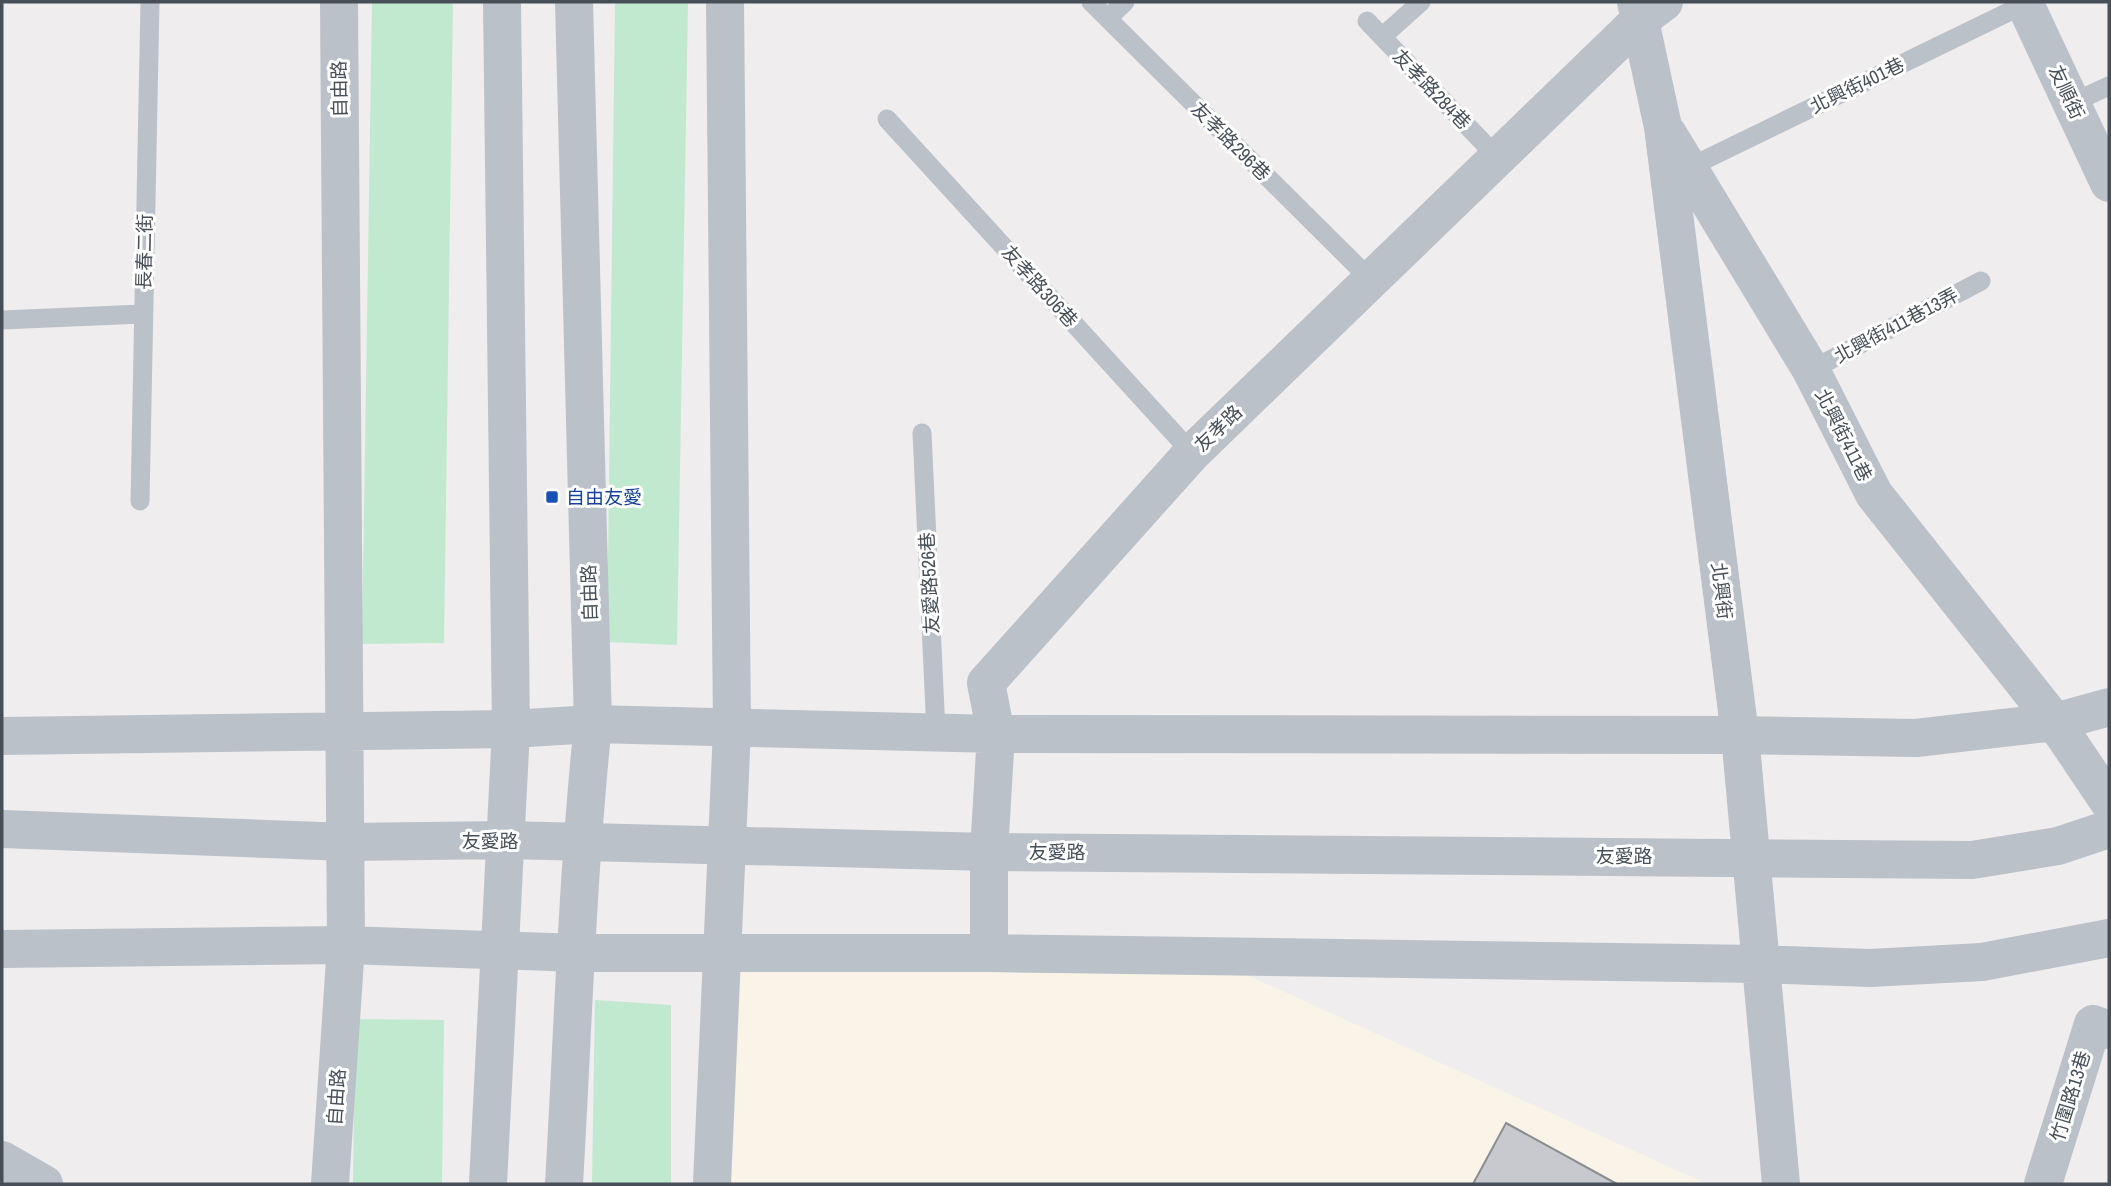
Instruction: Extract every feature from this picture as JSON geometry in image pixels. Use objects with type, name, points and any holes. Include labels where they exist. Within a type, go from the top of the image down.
[{"type":"street","name":"自由路","points":[[330,1184],[346,944],[339,2]]},
{"type":"street","points":[[488,1184],[507,840],[510,729],[502,2]]},
{"type":"street","name":"自由路","points":[[564,1184],[578,953],[581,842],[593,724],[573,2]]},
{"type":"street","points":[[712,1184],[720,955],[729,846],[732,729],[725,2]]},
{"type":"street","name":"友順街","points":[[2024,3],[2109,183]]},
{"type":"street","name":"北興街","points":[[1647,8],[1740,735],[1760,964],[1790,1181]]},
{"type":"street","name":"友孝路","points":[[989,953],[989,852],[996,734],[986,683],[1192,453],[1498,158],[1647,8]]},
{"type":"street","name":"北興街411巷","points":[[1663,127],[1690,167],[1811,370],[1874,494],[2055,722],[2109,802]]},
{"type":"street","points":[[2,736],[510,729],[593,724],[996,734],[1740,735],[1916,738],[2055,722],[2109,707]]},
{"type":"street","name":"友愛路","points":[[2,829],[346,842],[507,840],[989,852],[1750,856],[1972,860],[2058,846],[2109,829]]},
{"type":"street","points":[[2,949],[346,944],[578,953],[989,953],[1760,964],[1870,968],[1982,962],[2109,938]]},
{"type":"street","name":"竹圍路13巷","points":[[2043,1184],[2093,1024],[2109,1030]]},
{"type":"street","points":[[2,1160],[44,1184]]},
{"type":"lane","name":"長春二街","points":[[141,501],[142,314],[150,2]]},
{"type":"lane","name":"友孝路296巷","points":[[1091,2],[1371,280]]},
{"type":"lane","points":[[1108,18],[1125,2]]},
{"type":"lane","points":[[1382,37],[1421,2]]},
{"type":"lane","name":"北興街401巷","points":[[1690,167],[2024,3]]},
{"type":"lane","name":"友孝路284巷","points":[[1367,21],[1498,158]]},
{"type":"lane","points":[[2072,103],[2109,86]]},
{"type":"lane","name":"友孝路306巷","points":[[887,119],[1192,453]]},
{"type":"lane","name":"北興街411巷13弄","points":[[1811,370],[1981,281]]},
{"type":"lane","points":[[2,320],[142,314]]},
{"type":"lane","name":"友愛路526巷","points":[[922,433],[936,732]]},
{"type":"shaded area","points":[[731,970],[1245,974],[1707,1184],[728,1184]]},
{"type":"green space","points":[[372,2],[453,2],[444,643],[362,644]]},
{"type":"green space","points":[[615,2],[688,2],[677,645],[607,642]]},
{"type":"green space","points":[[595,1000],[671,1005],[671,1184],[592,1184]]},
{"type":"green space","points":[[355,1019],[444,1020],[442,1184],[353,1184]]},
{"type":"building","points":[[1506,1123],[1617,1184],[1473,1184]]},
{"type":"place","name":"自由友愛","points":[[552,497]]}]
